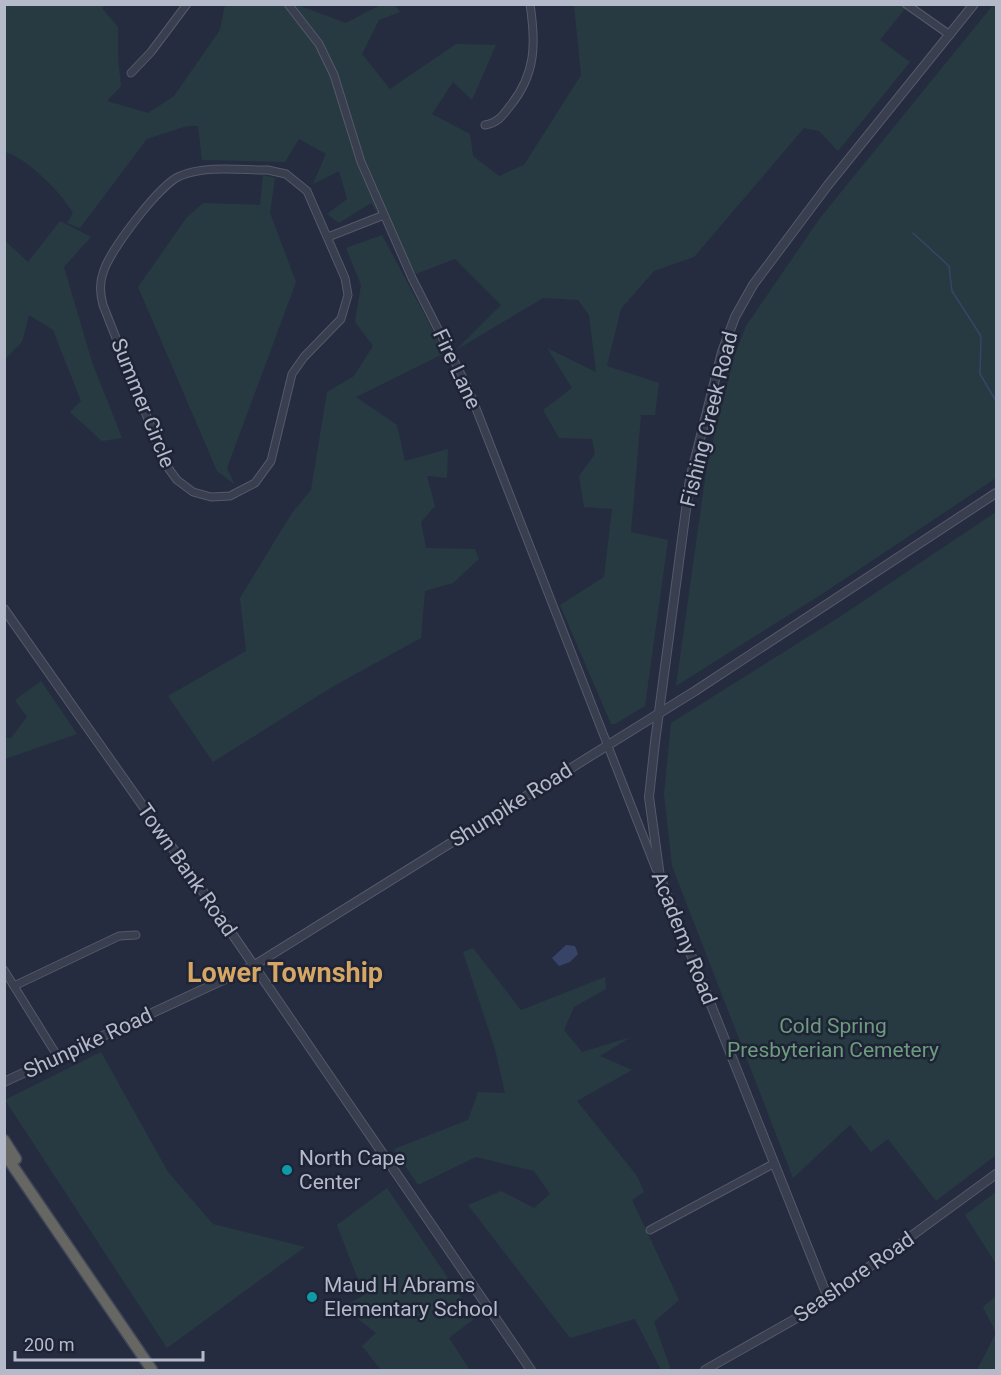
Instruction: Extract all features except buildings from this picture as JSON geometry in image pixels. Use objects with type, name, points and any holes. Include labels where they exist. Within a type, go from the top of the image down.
[{"type":"highway","points":[[4,1140],[63,1240]]},
{"type":"highway","points":[[4,1153],[152,1371]]},
{"type":"street","points":[[131,73],[151,52],[187,4]]},
{"type":"street","name":"Fire Lane","points":[[288,4],[309,29],[327,59],[361,162],[412,278],[468,388],[608,745]]},
{"type":"street","points":[[485,125],[501,118],[520,94],[531,72],[535,48],[530,4]]},
{"type":"street","points":[[906,4],[950,35]]},
{"type":"street","name":"Fishing Creek Road","points":[[660,877],[649,797],[658,714],[690,479],[722,352],[732,325],[753,285],[828,185],[975,4]]},
{"type":"street","name":"Summer Circle","points":[[268,170],[286,174],[307,191],[328,237],[347,286],[347,303],[336,326],[304,357],[292,374],[274,452],[267,470],[248,489],[230,496],[211,497],[193,492],[177,480],[166,465],[103,305],[100,287],[107,262],[163,186],[179,176],[196,171],[268,170]]},
{"type":"street","points":[[328,237],[384,215]]},
{"type":"street","name":"Shunpike Road","points":[[4,1082],[253,966],[658,714],[996,493]]},
{"type":"street","name":"Town Bank Road","points":[[4,609],[531,1371]]},
{"type":"street","name":"Academy Road","points":[[608,745],[828,1298]]},
{"type":"street","points":[[14,986],[119,936],[136,935]]},
{"type":"street","points":[[4,970],[58,1057]]},
{"type":"street","points":[[651,1230],[773,1164]]},
{"type":"street","name":"Seashore Road","points":[[705,1371],[828,1298],[996,1174]]},
{"type":"green space","points":[[5,5],[105,5],[102,8],[118,27],[121,86],[107,101],[148,113],[174,96],[220,30],[225,5],[300,6],[346,23],[380,5],[394,5],[400,12],[379,20],[362,54],[390,89],[456,44],[496,45],[472,100],[453,82],[432,114],[470,134],[473,156],[499,176],[524,165],[581,75],[574,5],[908,5],[880,40],[910,62],[838,151],[819,131],[804,128],[694,257],[654,271],[621,309],[607,366],[659,383],[655,415],[641,415],[631,532],[668,540],[645,706],[615,724],[611,724],[560,605],[604,577],[612,509],[584,507],[579,476],[595,454],[592,439],[559,438],[543,410],[572,388],[547,348],[596,372],[589,315],[578,300],[543,298],[456,350],[501,305],[455,259],[416,274],[371,203],[339,223],[327,214],[347,199],[339,171],[313,184],[326,154],[299,139],[285,162],[202,160],[198,126],[187,126],[147,139],[80,228],[67,223],[73,213],[60,195],[33,168],[14,155],[5,152]]},
{"type":"green space","points":[[993,5],[996,5],[996,478],[822,594],[676,686],[707,465],[734,357],[746,326],[820,218]]},
{"type":"green space","points":[[263,175],[275,178],[270,213],[296,282],[227,468],[235,485],[217,471],[138,287],[187,217],[203,203],[260,205]]},
{"type":"green space","points":[[60,221],[91,237],[64,267],[92,362],[122,438],[102,441],[70,412],[81,401],[53,330],[29,315],[22,342],[5,359],[5,241],[28,262]]},
{"type":"green space","points":[[382,235],[445,353],[356,397],[397,425],[405,461],[448,449],[447,478],[427,476],[435,506],[421,522],[426,548],[475,549],[479,559],[453,583],[425,591],[421,638],[332,687],[213,762],[168,696],[246,651],[240,598],[292,513],[311,490],[327,392],[354,376],[373,346],[355,322],[361,285],[346,248]]},
{"type":"green space","name":"Cold Spring Presbyterian Cemetery","points":[[996,512],[996,1155],[936,1201],[888,1139],[871,1152],[850,1125],[793,1178],[672,866],[664,794],[671,723],[838,618]]},
{"type":"green space","points":[[41,681],[77,734],[5,759],[5,738],[11,738],[27,717],[15,700]]},
{"type":"green space","points":[[473,948],[521,1010],[605,977],[606,989],[574,1007],[564,1030],[582,1052],[631,1037],[600,1056],[632,1070],[577,1101],[637,1176],[644,1192],[632,1200],[679,1300],[654,1322],[671,1370],[661,1370],[635,1319],[570,1338],[468,1205],[501,1191],[534,1208],[550,1194],[534,1171],[476,1157],[418,1185],[394,1149],[468,1120],[478,1092],[505,1093],[495,1049],[463,952]]},
{"type":"green space","points":[[101,1052],[168,1172],[213,1224],[305,1247],[167,1348],[5,1100]]},
{"type":"green space","points":[[387,1188],[475,1318],[449,1338],[470,1370],[381,1370],[362,1346],[376,1333],[343,1307],[364,1295],[337,1225]]},
{"type":"green space","points":[[996,1192],[996,1264],[965,1215]]},
{"type":"green space","points":[[996,1296],[996,1333],[983,1307]]},
{"type":"green space","points":[[996,1333],[996,1370],[977,1370]]},
{"type":"water","points":[[566,945],[575,946],[578,954],[570,962],[559,966],[552,958]]},
{"type":"waterway","points":[[913,233],[949,266],[952,291],[981,336],[980,374],[996,401]]},
{"type":"place","name":"North Cape Center","points":[[287,1170]]},
{"type":"place","name":"Maud H Abrams Elementary School","points":[[312,1297]]},
{"type":"district","name":"Lower Township","points":[[285,973]]}]
